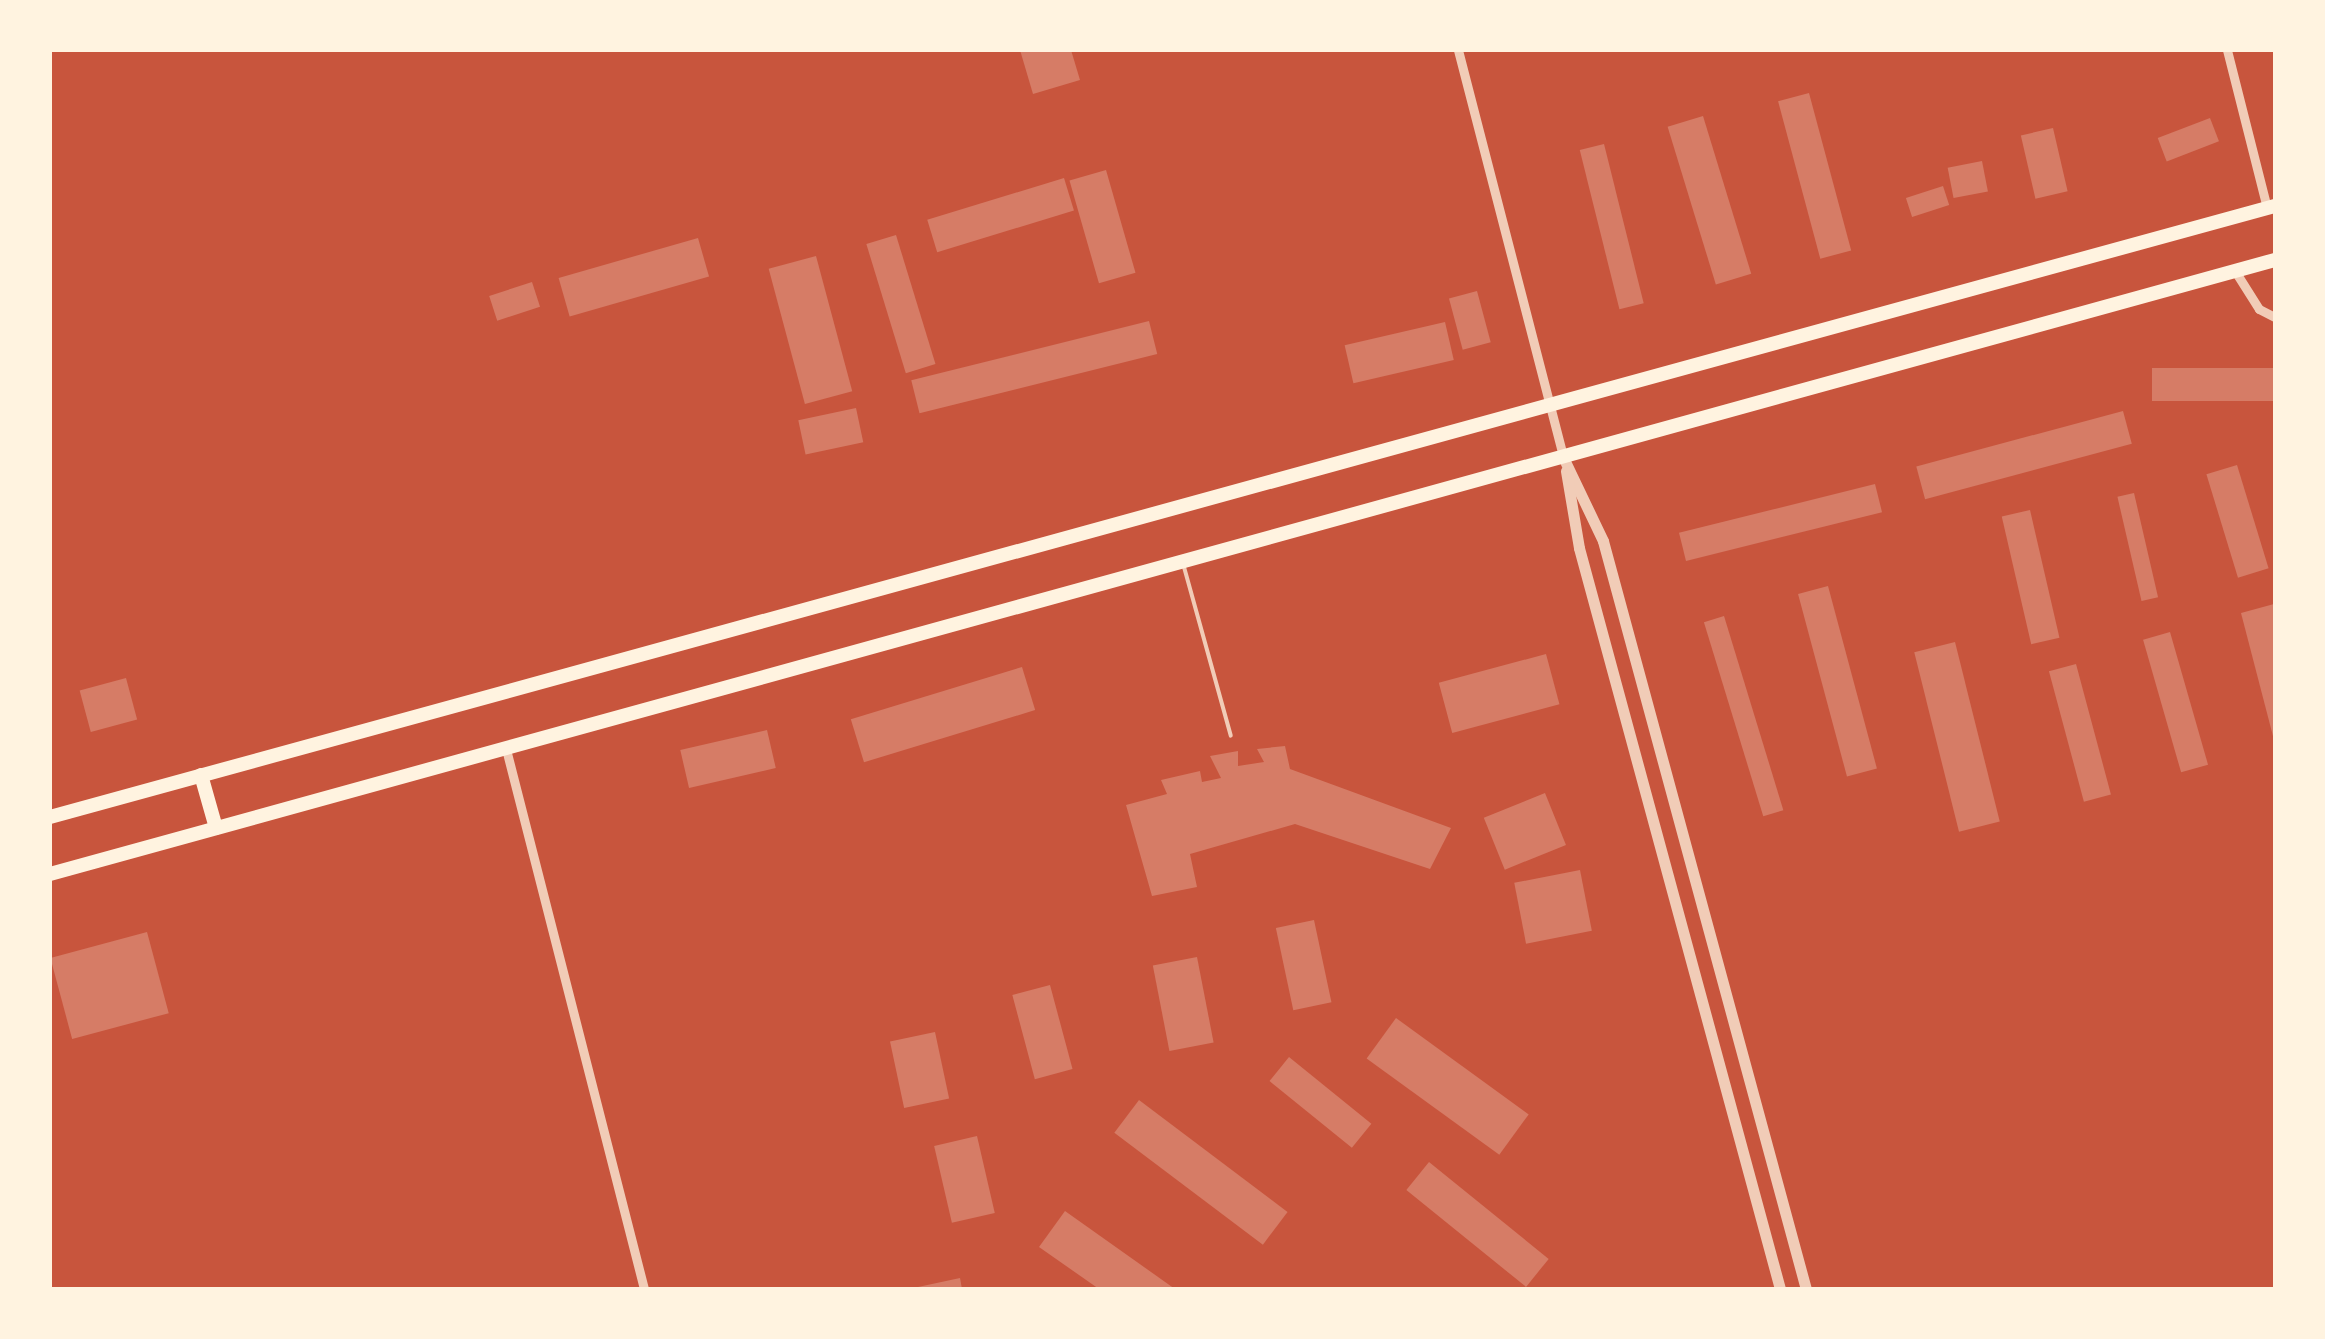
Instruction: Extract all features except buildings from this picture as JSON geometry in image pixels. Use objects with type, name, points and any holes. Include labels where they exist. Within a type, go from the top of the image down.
[{"type":"main road","points":[[50,817],[1548,410],[2271,207]]},
{"type":"main road","points":[[50,874],[2275,260]]},
{"type":"main road","points":[[201,774],[216,828]]},
{"type":"street","points":[[1458,50],[1563,457],[1579,548],[1780,1289]]},
{"type":"street","points":[[2227,50],[2271,207]]},
{"type":"street","points":[[2235,271],[2258,309],[2275,317]]},
{"type":"street","points":[[1563,457],[1604,540],[1806,1289]]},
{"type":"street","points":[[506,749],[644,1289]]},
{"type":"lane","points":[[1182,560],[1231,736]]}]
